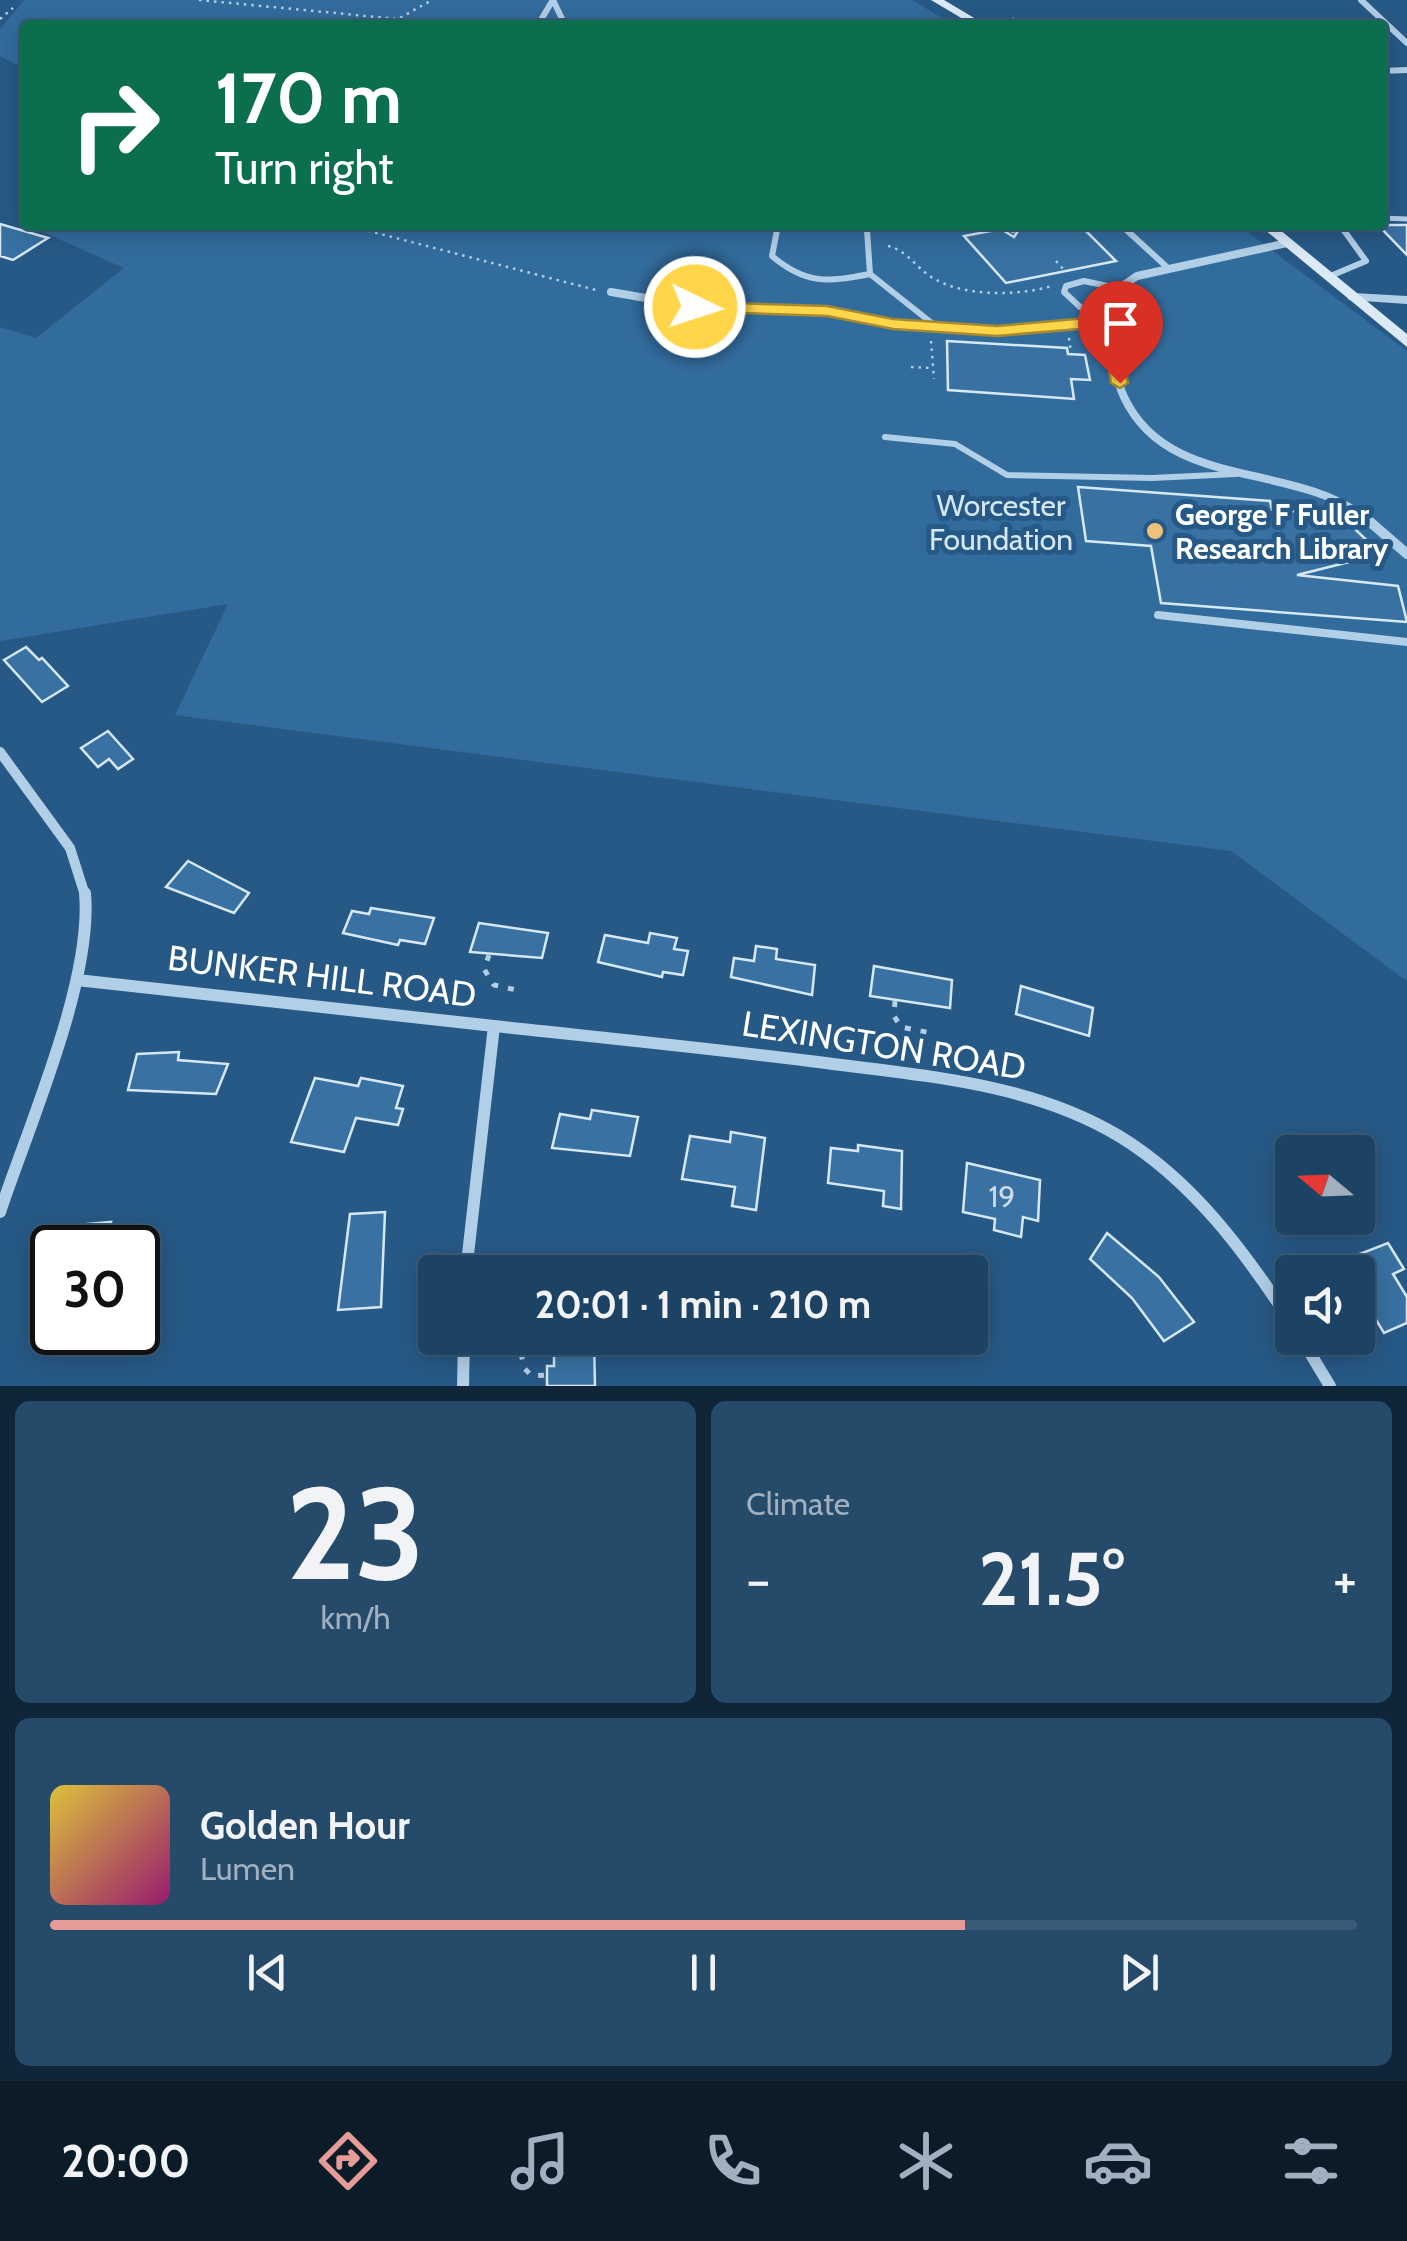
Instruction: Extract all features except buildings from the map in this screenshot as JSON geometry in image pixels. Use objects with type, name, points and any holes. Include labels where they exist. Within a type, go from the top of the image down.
[{"type":"main road","points":[[936,0],[971,20]]},
{"type":"main road","points":[[1272,230],[1407,342]]},
{"type":"street","points":[[1361,0],[1383,20]]},
{"type":"street","points":[[1388,25],[1407,42]]},
{"type":"street","points":[[1288,243],[1138,276],[1117,288],[1111,296],[1110,322],[1120,383],[1138,420],[1177,452],[1236,474],[1296,485],[1339,500],[1407,554]]},
{"type":"street","points":[[611,292],[704,308],[827,311],[938,328],[1008,331],[1110,322]]},
{"type":"street","points":[[1353,297],[1407,300]]},
{"type":"street","points":[[0,752],[56,824],[84,882],[88,925],[77,980],[0,1212]]},
{"type":"street","name":"BUNKER HILL ROAD","points":[[77,980],[494,1026],[468,1255]]},
{"type":"street","name":"LEXINGTON ROAD","points":[[494,1026],[934,1078],[1070,1110],[1168,1170],[1216,1214],[1275,1299]]},
{"type":"street","points":[[463,1386],[464,1355]]},
{"type":"street","points":[[1311,1355],[1330,1386]]},
{"type":"lane","points":[[777,230],[772,256],[800,282],[828,284],[870,274]]},
{"type":"lane","points":[[870,230],[870,274]]},
{"type":"lane","points":[[1126,230],[1168,269]]},
{"type":"lane","points":[[1328,277],[1366,261],[1344,230]]},
{"type":"lane","points":[[870,274],[938,328]]},
{"type":"lane","points":[[1110,322],[1080,308],[1064,292],[1066,286],[1084,281],[1117,288]]},
{"type":"lane","points":[[885,437],[955,444],[1007,475],[1152,478],[1236,474]]},
{"type":"lane","points":[[1158,616],[1407,642]]},
{"type":"path","points":[[199,0],[406,20]]},
{"type":"path","points":[[398,19],[432,0]]},
{"type":"path","points":[[0,19],[14,8]]},
{"type":"path","points":[[366,230],[611,292]]},
{"type":"path","points":[[1086,230],[1090,234]]},
{"type":"path","points":[[888,246],[904,250],[931,278],[952,286],[1023,294],[1056,283]]},
{"type":"path","points":[[930,336],[934,379]]},
{"type":"path","points":[[911,367],[932,368]]},
{"type":"path","points":[[489,954],[484,969],[494,985],[520,991]]},
{"type":"path","points":[[894,1001],[894,1016],[900,1026],[936,1034]]},
{"type":"path","points":[[521,1355],[524,1368],[532,1376],[547,1375]]},
{"type":"green space","points":[[24,0],[912,0],[946,20],[20,20],[20,66],[0,56],[0,29]]},
{"type":"green space","name":"Worcester Foundation","points":[[38,230],[1245,230],[1407,351],[1407,981],[1231,851],[175,715],[228,604],[0,641],[0,327],[36,338],[124,268]]},
{"type":"place","name":"George F Fuller Research Library","points":[[1155,531]]},
{"type":"route","points":[[695,307],[827,311],[893,324],[997,331],[1110,322],[1120,383]]}]
